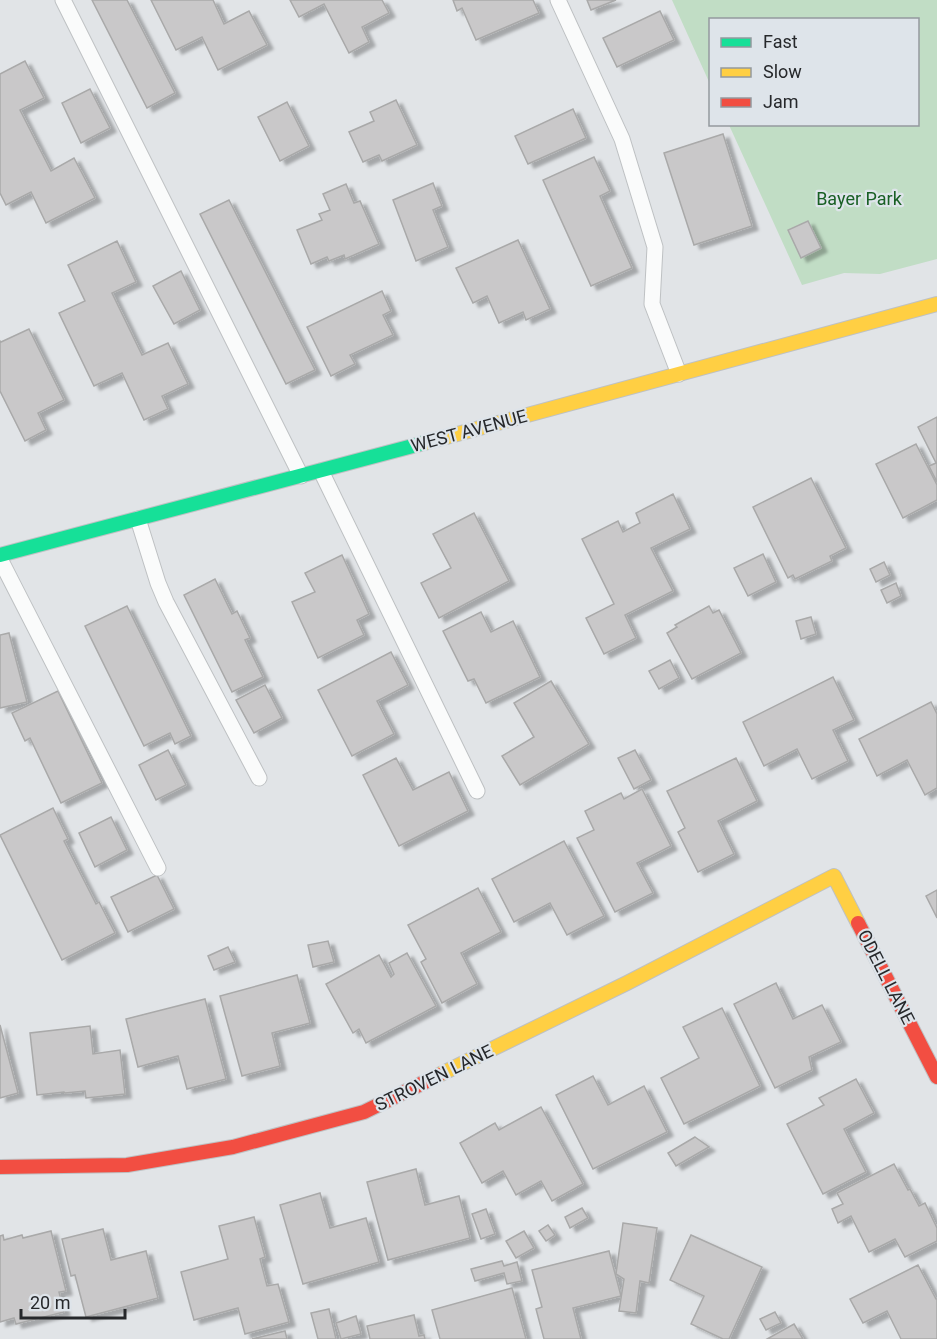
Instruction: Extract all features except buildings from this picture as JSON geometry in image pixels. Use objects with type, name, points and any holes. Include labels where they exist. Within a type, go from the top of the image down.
[{"type":"street","name":"WEST AVENUE","points":[[0,555],[321,471],[937,304]]},
{"type":"street","name":"ODELL LANE","points":[[834,876],[937,1077]]},
{"type":"street","name":"STROVEN LANE","points":[[0,1167],[127,1165],[233,1147],[364,1112],[638,978],[834,876]]},
{"type":"lane","points":[[63,0],[301,476]]},
{"type":"lane","points":[[558,0],[622,139],[655,247],[652,304],[679,374]]},
{"type":"lane","points":[[321,471],[477,791]]},
{"type":"lane","points":[[138,519],[166,602],[259,778]]},
{"type":"lane","points":[[0,560],[158,868]]},
{"type":"green space","name":"Bayer Park","points":[[672,0],[937,0],[937,259],[880,274],[844,273],[802,285],[729,126],[919,126],[919,18],[709,18],[709,82]]},
{"type":"traffic: fast","points":[[0,555],[424,443]]},
{"type":"traffic: slow","points":[[424,443],[937,304]]},
{"type":"traffic: slow","points":[[439,1075],[627,983],[834,876],[858,923]]},
{"type":"traffic: jam","points":[[858,923],[937,1077]]},
{"type":"traffic: jam","points":[[0,1167],[127,1165],[233,1147],[364,1112],[439,1075]]}]
